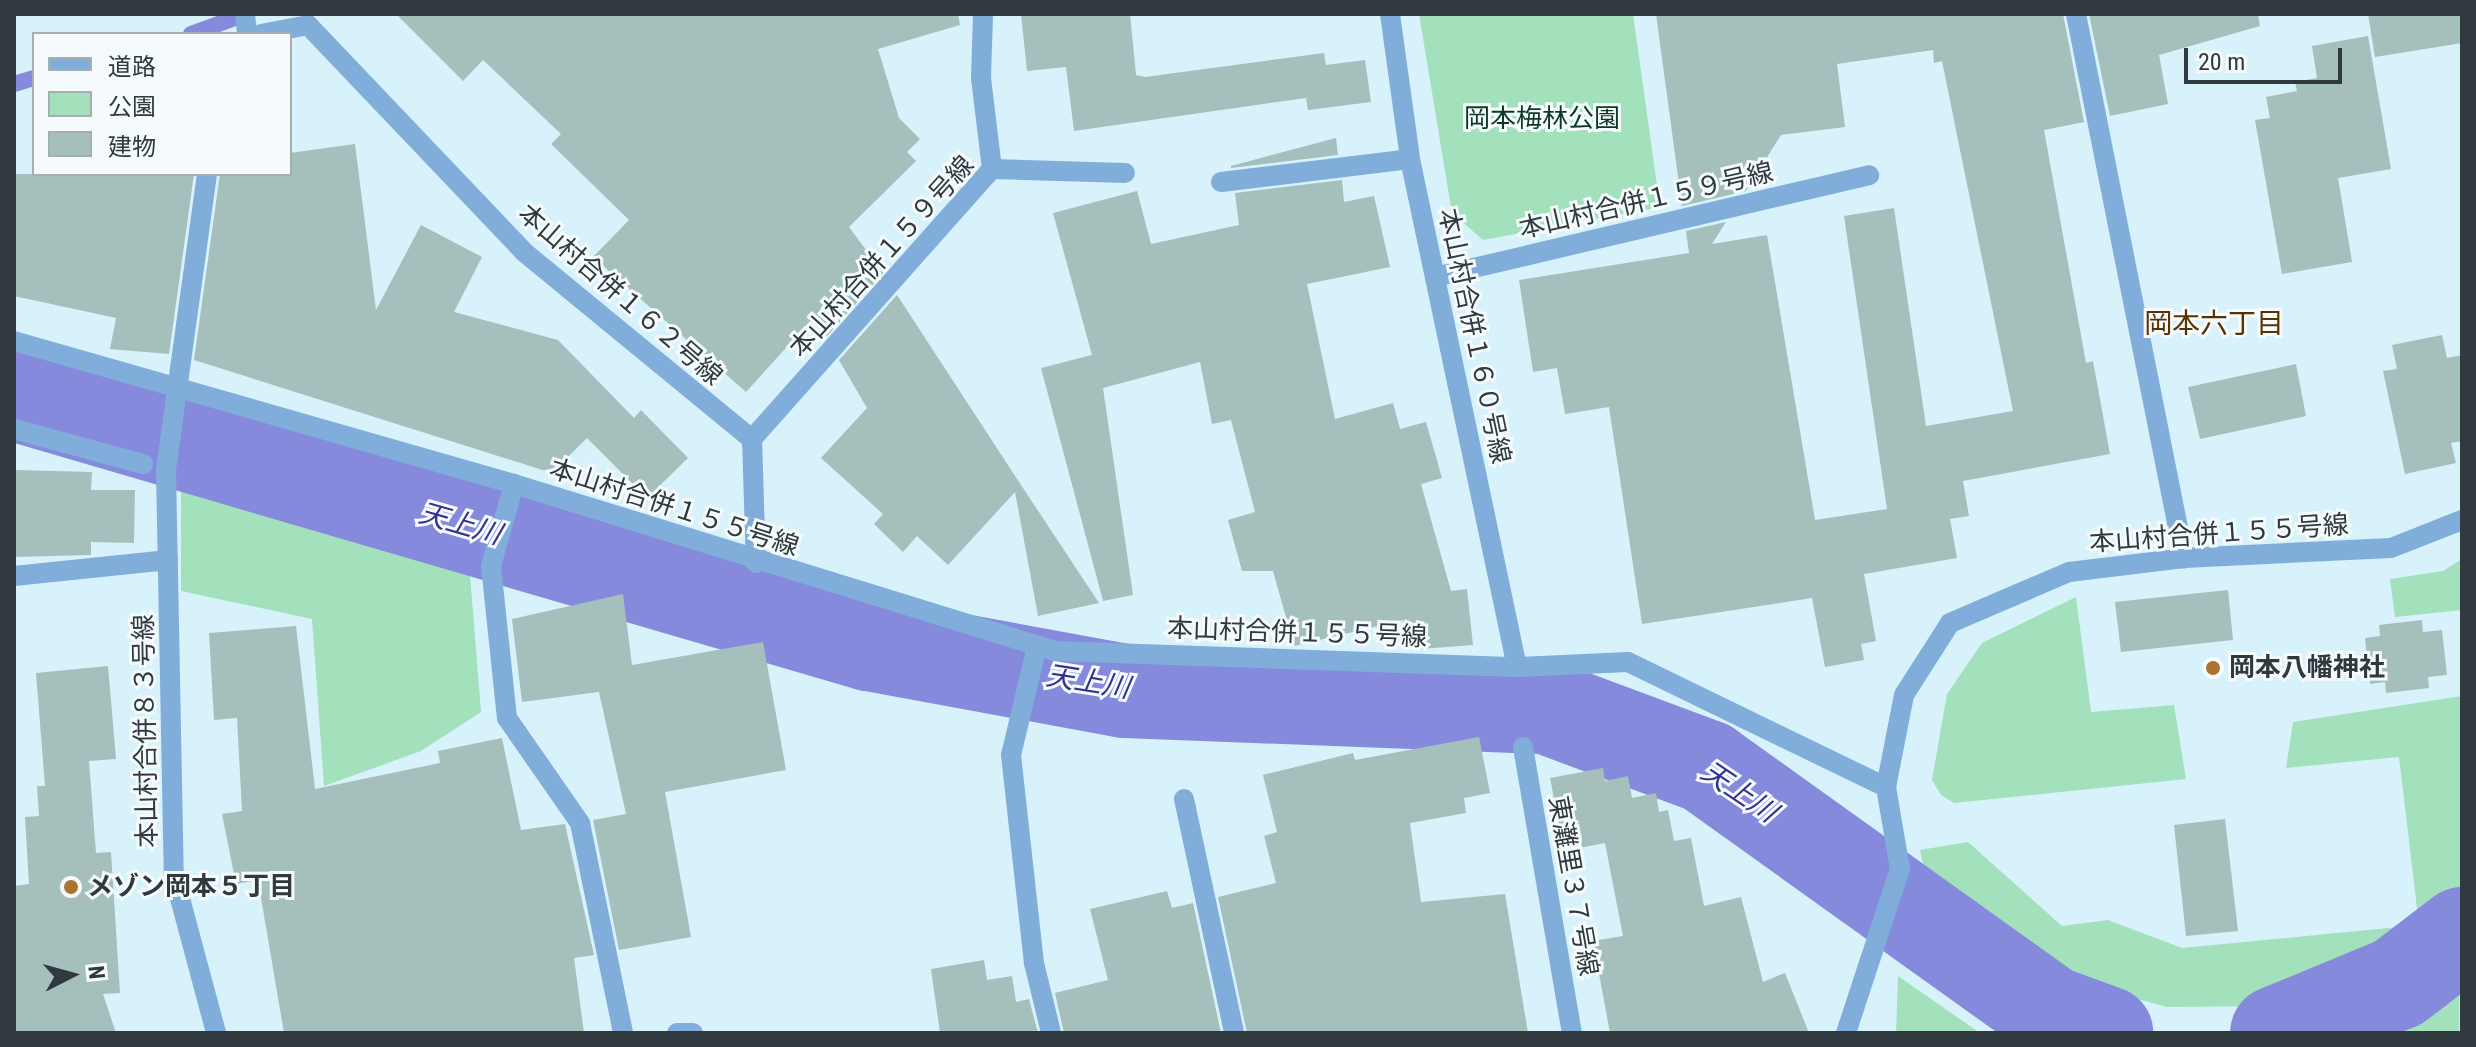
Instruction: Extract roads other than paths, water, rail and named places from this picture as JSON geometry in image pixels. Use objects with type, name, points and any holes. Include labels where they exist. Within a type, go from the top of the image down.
[{"type":"street","points":[[983,14],[981,78],[992,169]]},
{"type":"street","name":"本山村合併１６０号線","points":[[1390,14],[1410,159],[1517,667]]},
{"type":"street","points":[[2076,14],[2184,558]]},
{"type":"street","name":"本山村合併１６２号線","points":[[271,32],[308,25],[524,252],[752,439]]},
{"type":"street","points":[[1221,182],[1410,159]]},
{"type":"street","name":"本山村合併１５９号線","points":[[752,439],[992,169],[1125,173]]},
{"type":"street","name":"本山村合併１５９号線","points":[[1435,277],[1869,175]]},
{"type":"street","name":"本山村合併８３号線","points":[[207,176],[174,388],[166,470],[174,876],[216,1033]]},
{"type":"street","name":"本山村合併１５５号線","points":[[14,341],[514,484],[1037,653],[1517,667],[1628,662],[1886,787],[1904,695],[1950,623],[2069,572],[2184,558],[2391,548],[2462,520]]},
{"type":"street","points":[[14,429],[143,464]]},
{"type":"street","points":[[752,439],[756,563]]},
{"type":"street","points":[[514,484],[491,566],[507,718],[580,823],[623,1033]]},
{"type":"street","points":[[14,576],[168,560]]},
{"type":"street","points":[[1037,653],[1011,755],[1034,963],[1051,1033]]},
{"type":"street","name":"東灘里３７号線","points":[[1523,747],[1572,1033]]},
{"type":"street","points":[[1846,1033],[1900,869],[1886,787]]},
{"type":"street","points":[[1184,799],[1234,1033]]},
{"type":"street","points":[[677,1033],[693,1033]]},
{"type":"waterway","points":[[196,32],[246,14]]},
{"type":"waterway","points":[[14,84],[32,79]]},
{"type":"waterway","name":"天上川","points":[[14,394],[869,644],[1125,691],[1546,707],[1707,767],[2051,1013],[2106,1033]]},
{"type":"waterway","name":"天上川","points":[[2277,1033],[2398,983],[2462,934]]},
{"type":"place","name":"岡本八幡神社","points":[[2213,668]]},
{"type":"place","name":"メゾン岡本５丁目","points":[[71,887]]},
{"type":"district","name":"岡本六丁目","points":[[2214,324]]},
{"type":"park label","name":"岡本梅林公園","points":[[1542,119]]}]
